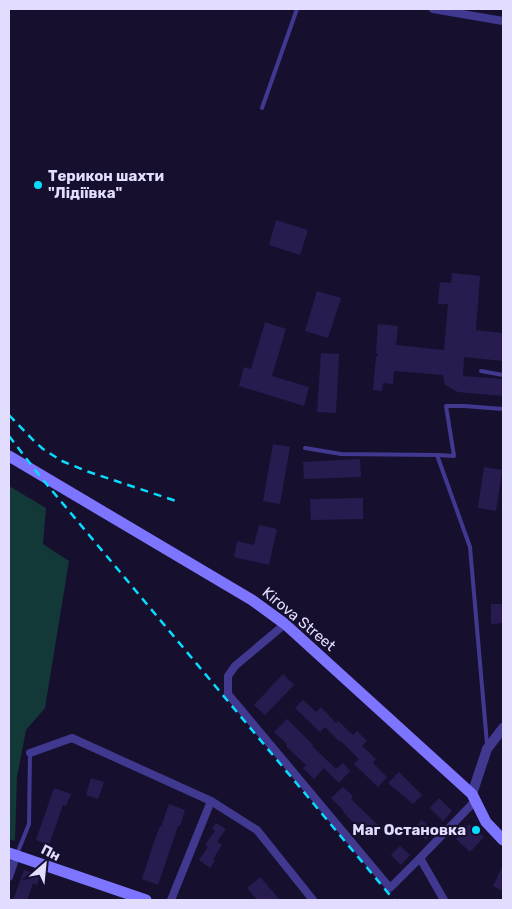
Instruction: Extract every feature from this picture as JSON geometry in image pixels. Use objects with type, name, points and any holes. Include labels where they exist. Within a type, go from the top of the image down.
[{"type":"main road","name":"Kirova Street","points":[[9,456],[252,600],[285,624],[474,797],[486,822],[503,840]]},
{"type":"main road","points":[[13,855],[146,900]]},
{"type":"street","points":[[433,9],[503,21]]},
{"type":"street","points":[[285,624],[235,666],[228,676],[228,694],[390,888],[420,858],[474,797],[487,749],[503,728]]},
{"type":"street","points":[[30,753],[72,738],[211,801],[257,830],[313,900]]},
{"type":"street","points":[[171,900],[211,801]]},
{"type":"street","points":[[9,877],[13,855]]},
{"type":"street","points":[[420,858],[444,900]]},
{"type":"lane","points":[[262,108],[297,9]]},
{"type":"lane","points":[[481,371],[503,375]]},
{"type":"lane","points":[[305,448],[341,454],[454,456],[446,406],[503,409]]},
{"type":"lane","points":[[437,455],[470,547],[487,749]]},
{"type":"lane","points":[[13,855],[29,824],[30,753]]},
{"type":"green space","points":[[9,486],[46,508],[43,544],[69,561],[45,708],[26,730],[17,777],[15,841],[9,839]]},
{"type":"building","points":[[276,220],[308,230],[300,255],[269,245]]},
{"type":"building","points":[[452,273],[480,276],[476,330],[503,333],[503,361],[464,357],[463,376],[503,379],[503,396],[458,392],[445,385],[443,375],[394,371],[393,384],[383,383],[382,391],[373,390],[376,356],[378,356],[376,353],[378,324],[398,326],[396,345],[444,350],[448,304],[438,304],[440,282],[451,283]]},
{"type":"building","points":[[317,291],[341,298],[328,338],[305,331]]},
{"type":"building","points":[[265,322],[286,329],[272,376],[309,387],[304,406],[239,386],[244,367],[251,369]]},
{"type":"building","points":[[321,353],[339,354],[336,413],[317,412]]},
{"type":"building","points":[[273,444],[290,447],[280,504],[263,501]]},
{"type":"building","points":[[360,459],[361,477],[304,479],[303,462]]},
{"type":"building","points":[[484,467],[502,470],[496,511],[478,508]]},
{"type":"building","points":[[363,498],[363,519],[311,520],[310,499]]},
{"type":"building","points":[[259,525],[277,529],[269,565],[234,557],[237,541],[254,545]]},
{"type":"building","points":[[491,604],[503,604],[503,623],[491,624]]},
{"type":"building","points":[[283,674],[294,685],[265,715],[254,705]]},
{"type":"building","points":[[303,700],[316,712],[321,707],[336,723],[338,721],[353,735],[357,731],[367,741],[362,746],[376,759],[373,763],[387,777],[378,787],[354,764],[359,759],[341,741],[325,727],[320,732],[295,708]]},
{"type":"building","points":[[287,719],[336,769],[343,763],[350,771],[339,783],[324,768],[314,779],[303,768],[306,765],[274,732]]},
{"type":"building","points":[[399,772],[422,795],[413,804],[388,783]]},
{"type":"building","points":[[91,778],[104,782],[98,799],[86,795]]},
{"type":"building","points":[[343,787],[353,796],[351,799],[379,826],[368,837],[331,798]]},
{"type":"building","points":[[54,788],[71,794],[66,806],[63,805],[49,845],[36,840]]},
{"type":"building","points":[[439,798],[452,811],[443,821],[430,808]]},
{"type":"building","points":[[169,804],[185,810],[158,885],[142,879]]},
{"type":"building","points":[[422,820],[434,831],[426,840],[414,828]]},
{"type":"building","points":[[216,823],[226,829],[217,842],[222,845],[213,859],[215,860],[210,868],[199,860],[208,847],[205,845],[215,831],[212,829]]},
{"type":"building","points":[[469,824],[484,837],[470,852],[456,839]]},
{"type":"building","points":[[400,846],[410,855],[401,865],[391,855]]},
{"type":"building","points":[[503,865],[503,891],[493,886]]},
{"type":"building","points":[[24,870],[40,875],[37,885],[33,883],[27,900],[13,900]]},
{"type":"building","points":[[260,877],[280,900],[257,900],[247,888]]},
{"type":"railway","points":[[9,415],[43,449],[62,461],[179,502]]},
{"type":"railway","points":[[9,436],[39,475],[394,900]]},
{"type":"place","name":"Терикон шахти \"Лідіївка\"","points":[[38,185]]},
{"type":"place","name":"Маг Остановка","points":[[476,830]]}]
